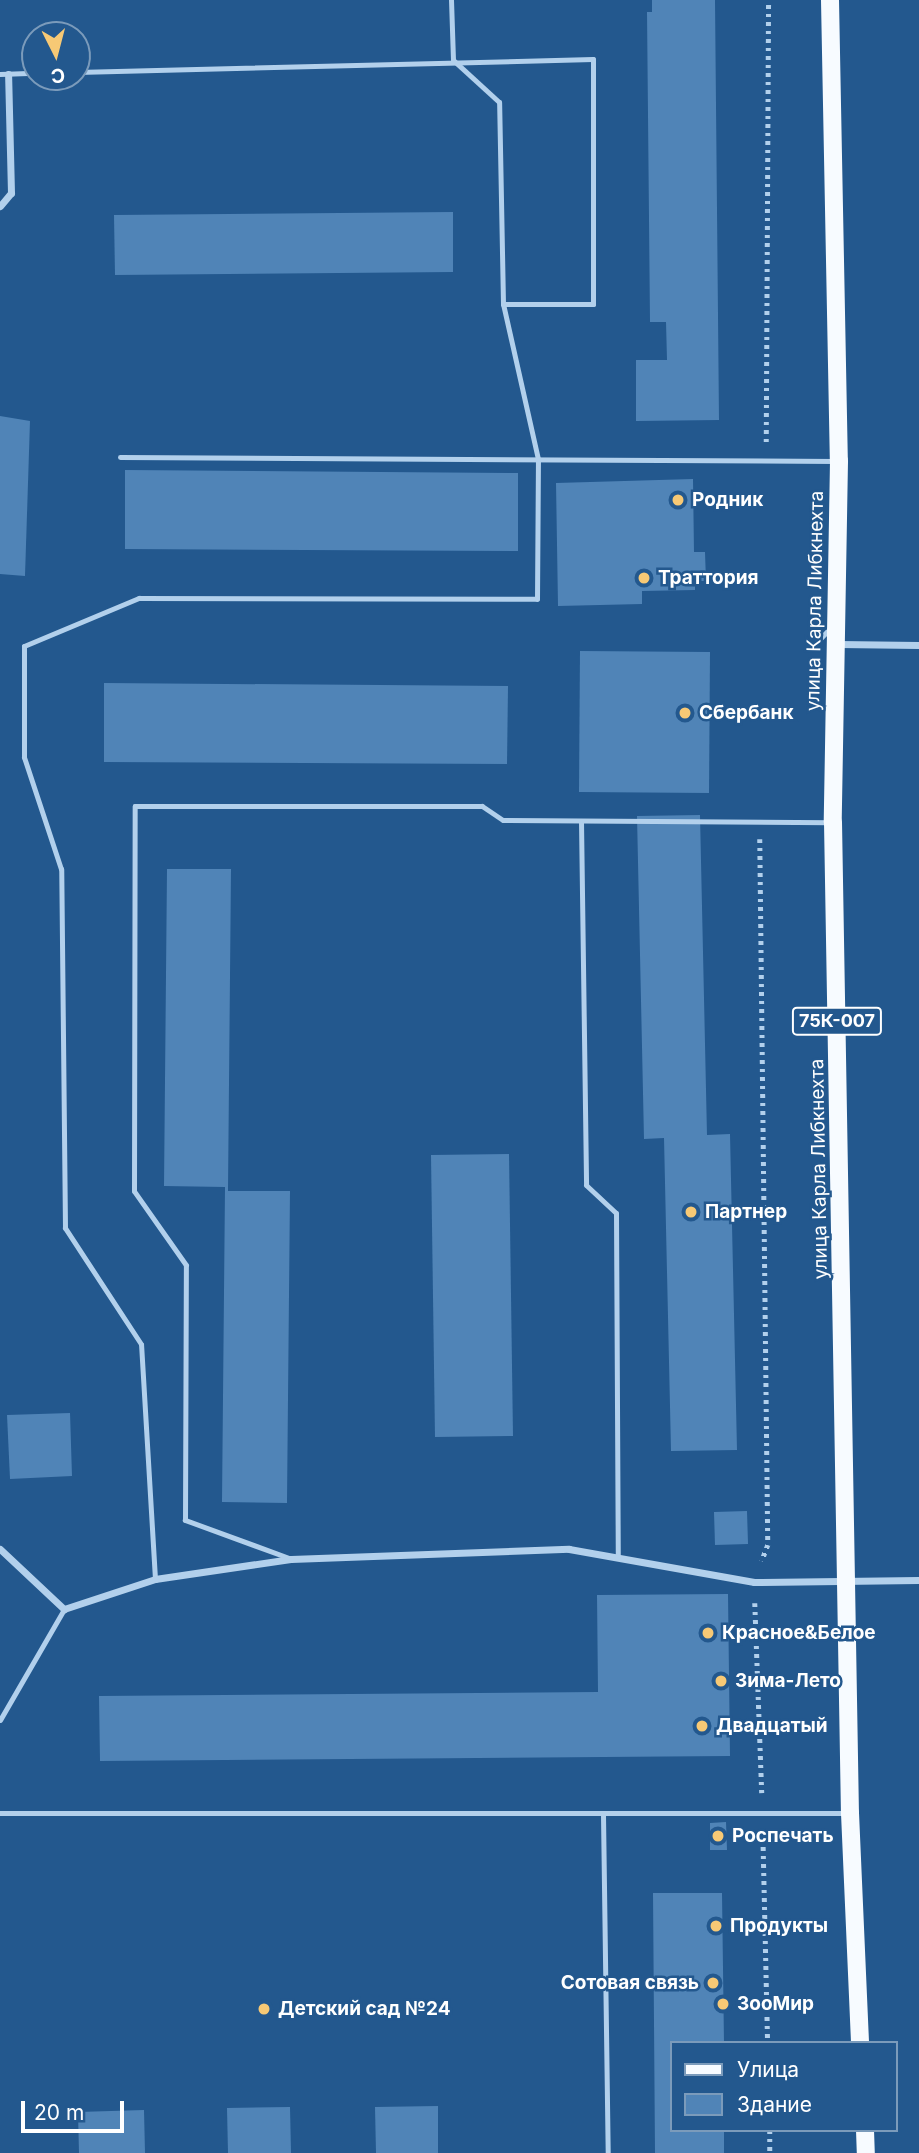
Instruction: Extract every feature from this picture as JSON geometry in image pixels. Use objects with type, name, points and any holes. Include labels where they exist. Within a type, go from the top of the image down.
[{"type":"main road","name":"улица Карла Либкнехта","points":[[830,0],[839,461],[834,623],[833,822],[849,1582],[850,1813],[860,2041]]},
{"type":"main road","points":[[865,2132],[866,2153]]},
{"type":"street","points":[[0,206],[11,193],[4,74]]},
{"type":"street","points":[[834,644],[919,645]]},
{"type":"street","points":[[0,1549],[64,1609],[155,1579],[291,1559],[569,1549],[754,1582],[919,1580]]},
{"type":"lane","points":[[155,1579],[141,1344],[65,1228],[61,869],[24,757],[24,646],[139,598],[537,599],[538,458],[503,304],[499,103],[453,60],[451,0]]},
{"type":"lane","points":[[91,72],[453,60],[593,59],[593,303],[503,304]]},
{"type":"lane","points":[[120,457],[839,461]]},
{"type":"lane","points":[[813,646],[834,623]]},
{"type":"lane","points":[[291,1559],[185,1520],[186,1265],[134,1191],[135,806],[482,806],[503,820],[833,822]]},
{"type":"lane","points":[[581,821],[586,1185],[616,1213],[618,1558]]},
{"type":"lane","points":[[0,1720],[64,1609]]},
{"type":"lane","points":[[0,1813],[850,1813]]},
{"type":"lane","points":[[603,1815],[607,2153]]},
{"type":"path","points":[[766,460],[768,0]]},
{"type":"path","points":[[760,821],[768,1545],[754,1582],[768,2041]]},
{"type":"path","points":[[770,2132],[770,2153]]},
{"type":"building","points":[[652,0],[715,0],[719,420],[636,421],[636,360],[667,360],[666,322],[650,322],[647,12],[652,12]]},
{"type":"building","points":[[453,212],[453,272],[115,275],[114,215]]},
{"type":"building","points":[[0,416],[30,421],[25,576],[0,574]]},
{"type":"building","points":[[125,470],[518,473],[518,551],[125,549]]},
{"type":"building","name":"Родник","points":[[693,479],[694,552],[705,552],[706,581],[695,581],[695,590],[642,591],[642,604],[558,606],[556,483]]},
{"type":"building","points":[[580,651],[710,652],[709,793],[579,792]]},
{"type":"building","points":[[104,683],[508,686],[507,764],[104,762]]},
{"type":"building","points":[[700,815],[707,1135],[730,1134],[737,1450],[671,1451],[664,1138],[644,1139],[637,816]]},
{"type":"building","points":[[167,869],[231,869],[228,1191],[290,1191],[287,1503],[222,1502],[225,1187],[164,1186]]},
{"type":"building","points":[[509,1154],[513,1436],[435,1437],[431,1155]]},
{"type":"building","points":[[70,1413],[72,1476],[10,1479],[7,1415]]},
{"type":"building","points":[[747,1511],[748,1544],[715,1545],[714,1512]]},
{"type":"building","points":[[728,1594],[730,1756],[100,1761],[99,1696],[598,1692],[597,1595]]},
{"type":"building","name":"Роспечать","points":[[726,1822],[727,1850],[710,1850],[710,1823]]},
{"type":"building","points":[[653,1893],[722,1893],[724,2041],[670,2041],[670,2132],[724,2132],[724,2153],[655,2153]]},
{"type":"building","points":[[438,2106],[438,2153],[376,2153],[375,2107]]},
{"type":"building","points":[[290,2107],[291,2153],[228,2153],[227,2108]]},
{"type":"building","points":[[144,2110],[145,2153],[79,2153],[78,2112]]},
{"type":"place","name":"Родник","points":[[678,500]]},
{"type":"place","name":"Траттория","points":[[644,578]]},
{"type":"place","name":"Сбербанк","points":[[685,713]]},
{"type":"place","name":"Партнер","points":[[691,1212]]},
{"type":"place","name":"Красное&Белое","points":[[708,1633]]},
{"type":"place","name":"Зима-Лето","points":[[721,1681]]},
{"type":"place","name":"Двадцатый","points":[[702,1726]]},
{"type":"place","name":"Роспечать","points":[[718,1836]]},
{"type":"place","name":"Продукты","points":[[716,1926]]},
{"type":"place","name":"Сотовая связь","points":[[713,1983]]},
{"type":"place","name":"ЗооМир","points":[[723,2004]]},
{"type":"place","name":"Детский сад №24","points":[[264,2009]]}]
